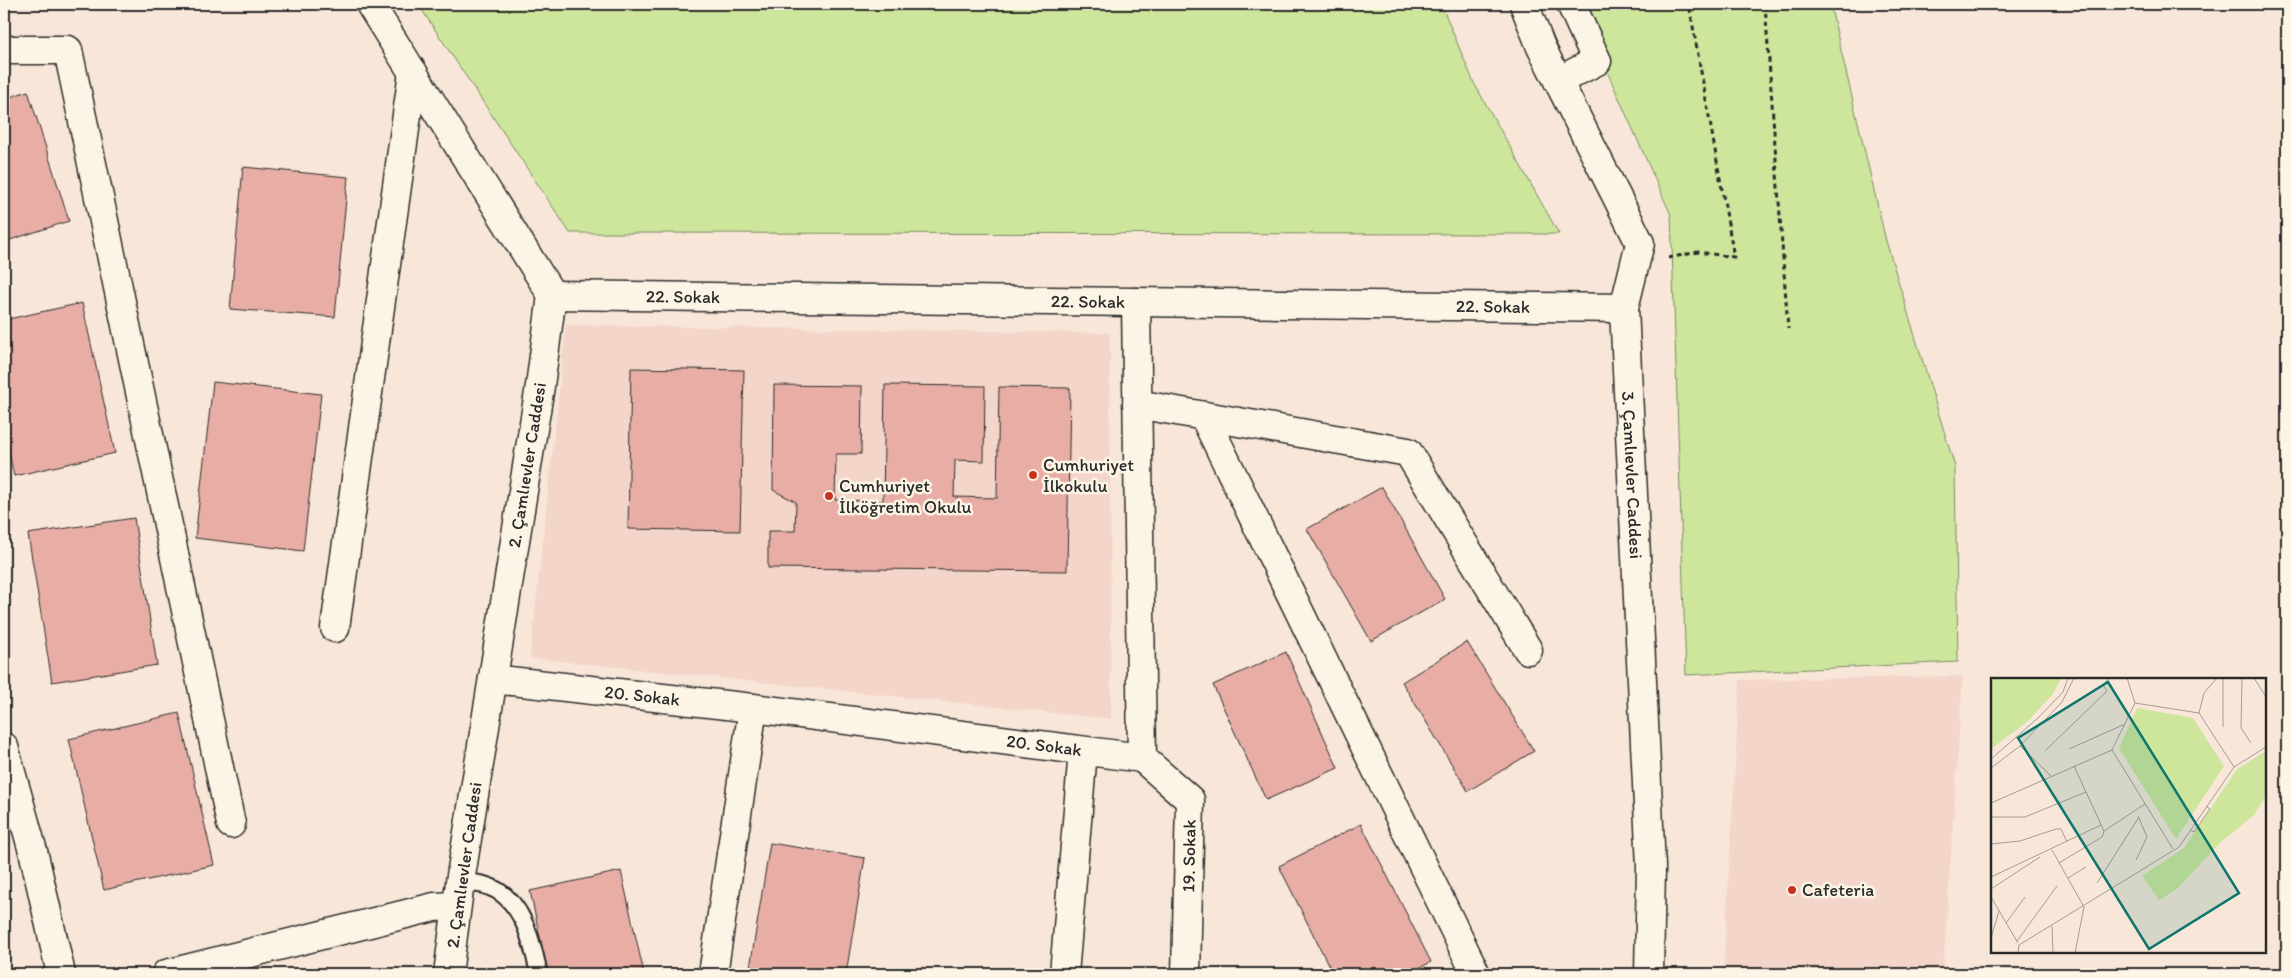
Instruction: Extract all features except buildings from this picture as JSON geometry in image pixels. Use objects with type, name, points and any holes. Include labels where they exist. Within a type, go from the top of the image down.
[{"type":"street","points":[[370,4],[552,295]]},
{"type":"street","name":"3. Çamlıevler Caddesi","points":[[1524,4],[1541,48],[1640,244],[1624,308],[1651,867],[1649,974]]},
{"type":"street","points":[[1558,81],[1596,61],[1571,4]]},
{"type":"street","points":[[4,50],[68,50],[231,824]]},
{"type":"street","points":[[335,628],[413,72]]},
{"type":"street","name":"22. Sokak","points":[[552,295],[1624,308]]},
{"type":"street","name":"2. Çamlıevler Caddesi","points":[[448,974],[458,894],[540,386],[552,295]]},
{"type":"street","points":[[1136,302],[1142,758]]},
{"type":"street","points":[[1137,404],[1408,452],[1528,650]]},
{"type":"street","points":[[1204,416],[1476,974]]},
{"type":"street","name":"20. Sokak","points":[[493,679],[752,708],[1142,758]]},
{"type":"street","points":[[713,974],[752,708]]},
{"type":"street","points":[[4,747],[34,855],[61,974]]},
{"type":"street","points":[[1064,974],[1083,751]]},
{"type":"street","name":"19. Sokak","points":[[1142,758],[1190,800],[1186,974]]},
{"type":"street","points":[[166,974],[434,907],[458,894]]},
{"type":"lane","points":[[458,894],[483,884],[492,888],[513,904],[522,916],[539,974]]},
{"type":"path","points":[[1635,265],[1698,252],[1734,257],[1689,4]]},
{"type":"path","points":[[1765,4],[1788,329]]},
{"type":"shaded area","name":"Cumhuriyet İlköğretim Okulu","points":[[566,325],[1110,333],[1111,719],[530,658]]},
{"type":"shaded area","points":[[1963,676],[1943,974],[1723,974],[1740,680]]},
{"type":"green space","points":[[418,4],[1441,4],[1474,83],[1559,234],[570,233]]},
{"type":"green space","points":[[1577,4],[1830,4],[1886,241],[1955,467],[1958,662],[1686,675],[1671,215]]},
{"type":"place","name":"Cumhuriyet İlkokulu","points":[[1033,475]]},
{"type":"place","name":"Cumhuriyet İlköğretim Okulu","points":[[829,496]]},
{"type":"place","name":"Cafeteria","points":[[1792,890]]}]
